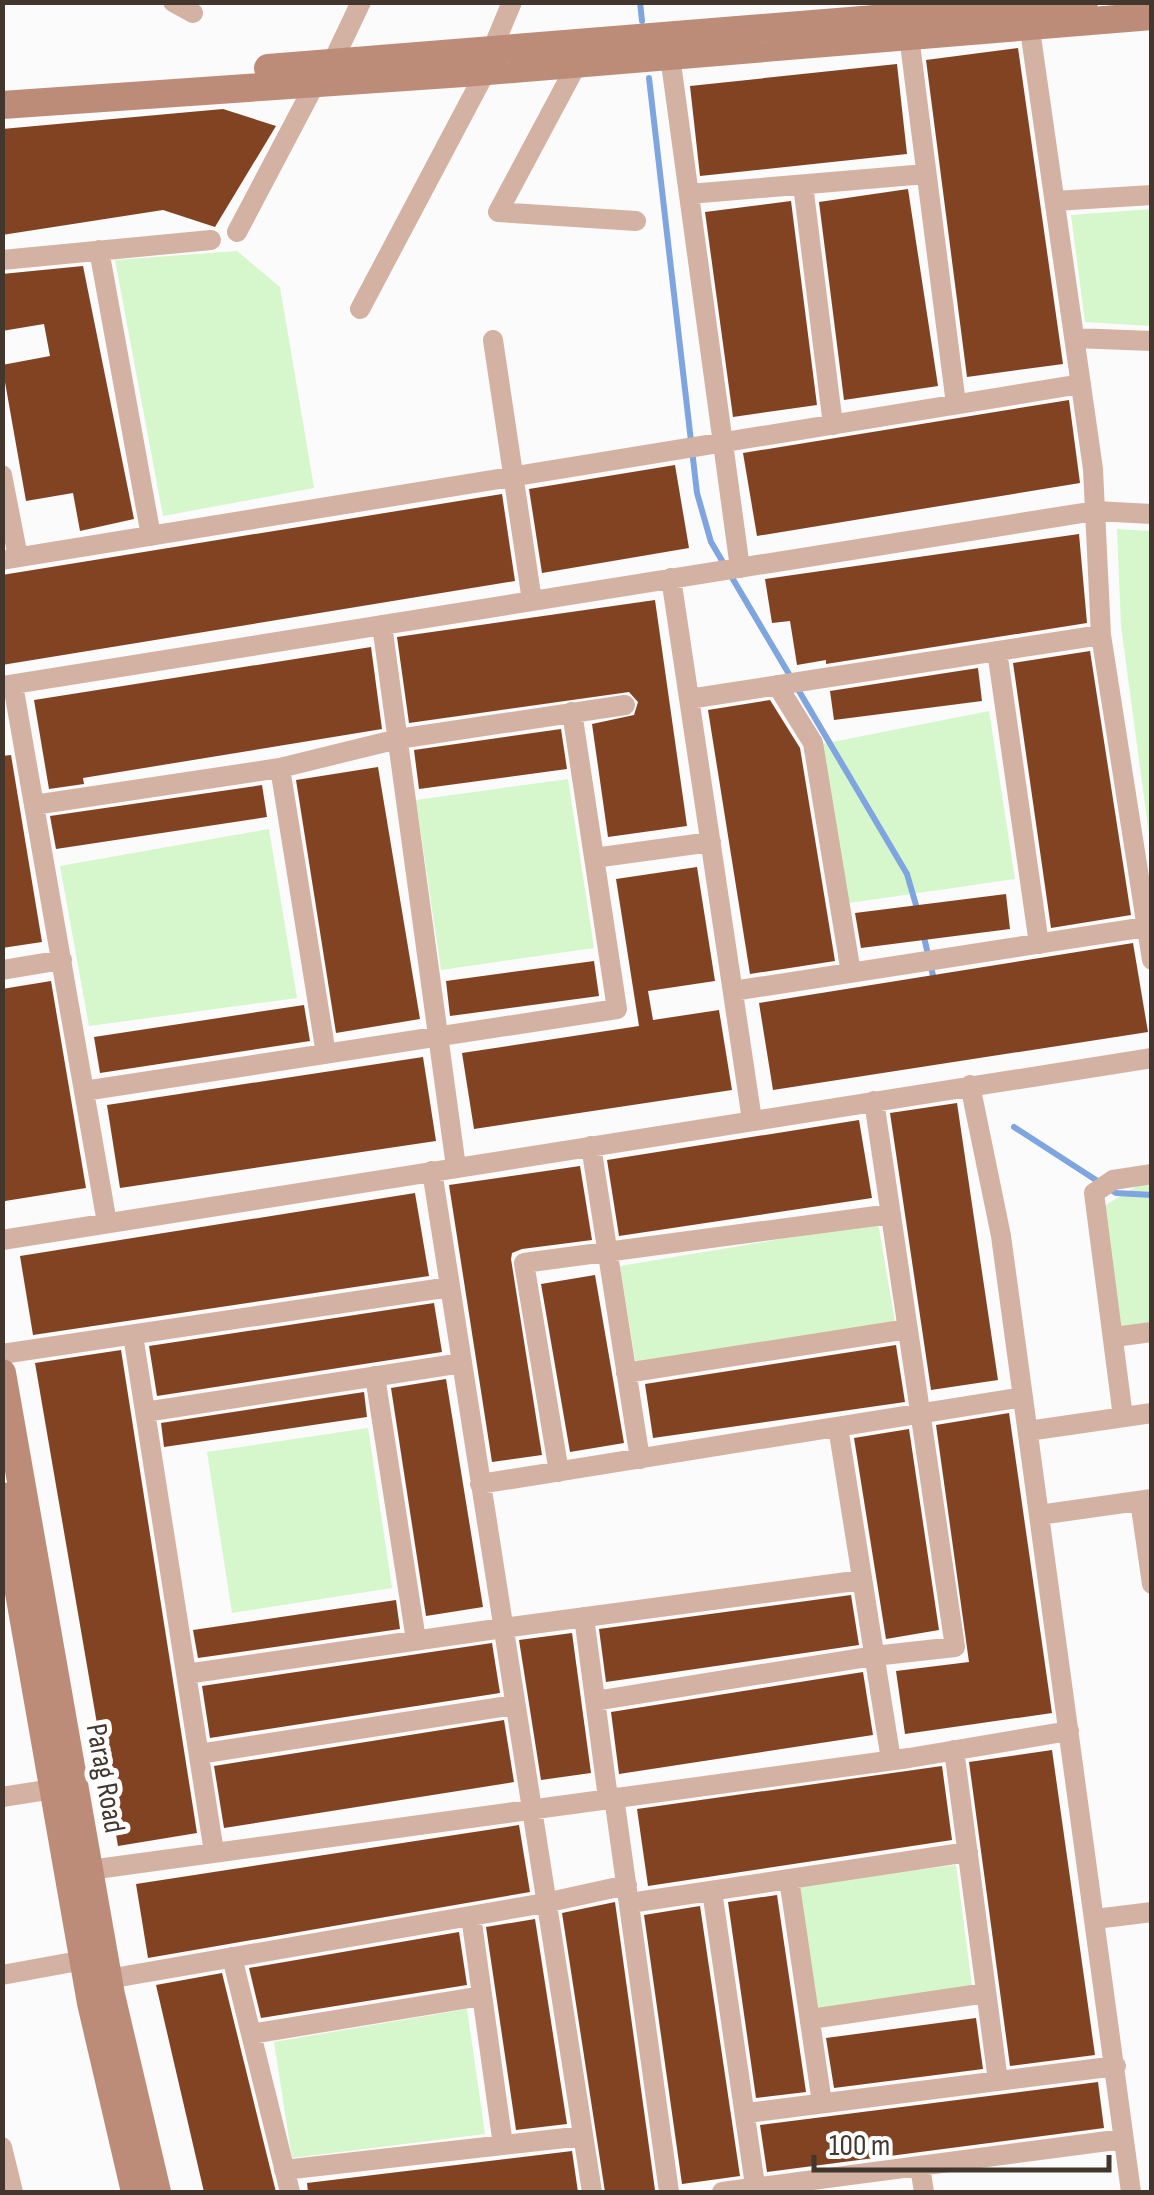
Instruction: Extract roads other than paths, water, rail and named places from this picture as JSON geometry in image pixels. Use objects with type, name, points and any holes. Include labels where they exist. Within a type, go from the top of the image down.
[{"type":"street","points":[[173,2],[193,12]]},
{"type":"street","points":[[237,232],[361,2]]},
{"type":"street","points":[[360,308],[489,61],[512,2]]},
{"type":"street","points":[[489,61],[577,64],[670,56],[807,24],[908,36],[1028,17],[1084,2]]},
{"type":"street","points":[[2,88],[489,61],[807,24],[1152,16]]},
{"type":"street","points":[[1028,17],[1093,469],[1101,635],[1152,960]]},
{"type":"street","points":[[908,36],[956,404]]},
{"type":"street","points":[[670,56],[689,194],[729,569]]},
{"type":"street","points":[[577,64],[498,212],[636,222]]},
{"type":"street","points":[[2,105],[324,73]]},
{"type":"street","points":[[689,194],[926,174]]},
{"type":"street","points":[[802,184],[833,424]]},
{"type":"street","points":[[1054,202],[1152,195]]},
{"type":"street","points":[[2,260],[212,240]]},
{"type":"street","points":[[100,250],[151,536]]},
{"type":"street","points":[[1074,338],[1152,341]]},
{"type":"street","points":[[493,340],[532,601]]},
{"type":"street","points":[[2,475],[10,559],[1081,384]]},
{"type":"street","points":[[108,1223],[34,805],[8,686],[1095,511],[1152,514]]},
{"type":"street","points":[[671,578],[752,1120]]},
{"type":"street","points":[[382,625],[456,1167]]},
{"type":"street","points":[[689,699],[1101,635]]},
{"type":"street","points":[[997,651],[1040,944]]},
{"type":"street","points":[[780,684],[813,744],[850,973]]},
{"type":"street","points":[[34,805],[280,768],[398,739],[625,705]]},
{"type":"street","points":[[84,1091],[617,1010],[572,712]]},
{"type":"street","points":[[280,768],[326,1054]]},
{"type":"street","points":[[594,858],[711,842]]},
{"type":"street","points":[[733,991],[1146,927]]},
{"type":"street","points":[[2,970],[62,960]]},
{"type":"street","points":[[2,1240],[1152,1058]]},
{"type":"street","points":[[970,1086],[1000,1236],[1132,2192]]},
{"type":"street","points":[[595,1701],[874,1656],[955,1647],[874,1101]]},
{"type":"street","points":[[591,1146],[640,1459]]},
{"type":"street","points":[[432,1171],[592,2192]]},
{"type":"street","points":[[1124,1417],[1094,1194],[1112,1180],[1152,1174]]},
{"type":"street","points":[[559,1472],[524,1263],[891,1214]]},
{"type":"street","points":[[2,1354],[450,1287]]},
{"type":"street","points":[[626,1374],[908,1329]]},
{"type":"street","points":[[1114,1337],[1152,1332]]},
{"type":"street","points":[[133,1335],[214,1852]]},
{"type":"street","points":[[145,1412],[462,1363]]},
{"type":"street","name":"Parag Road","points":[[2,1372],[79,1871],[84,1960],[134,2192]]},
{"type":"street","points":[[375,1376],[416,1640]]},
{"type":"street","points":[[480,1484],[1023,1398]]},
{"type":"street","points":[[1028,1431],[1152,1413]]},
{"type":"street","points":[[838,1427],[891,1760]]},
{"type":"street","name":"Parag Road","points":[[2,1496],[53,1789],[108,1978],[157,2192]]},
{"type":"street","points":[[1039,1515],[1146,1500],[1151,1580]]},
{"type":"street","points":[[186,1674],[862,1580]]},
{"type":"street","points":[[584,1617],[629,1894],[669,2192]]},
{"type":"street","points":[[199,1754],[514,1705]]},
{"type":"street","points":[[79,1871],[891,1760],[1069,1731]]},
{"type":"street","points":[[954,1750],[998,2081]]},
{"type":"street","points":[[2,1798],[53,1789]]},
{"type":"street","points":[[108,1978],[546,1904],[629,1894],[712,1891],[968,1852]]},
{"type":"street","points":[[788,1880],[822,2103]]},
{"type":"street","points":[[712,1891],[756,2191]]},
{"type":"street","points":[[1096,1920],[1152,1912]]},
{"type":"street","points":[[471,1916],[503,2145]]},
{"type":"street","points":[[232,1958],[290,2192]]},
{"type":"street","points":[[2,1975],[84,1960]]},
{"type":"street","points":[[811,2019],[986,1993]]},
{"type":"street","points":[[251,2034],[482,1996]]},
{"type":"street","points":[[747,2113],[1116,2066]]},
{"type":"street","points":[[284,2170],[583,2136]]},
{"type":"street","points":[[722,2192],[842,2185],[920,2166],[1123,2139]]},
{"type":"street","points":[[2,2146],[13,2192]]},
{"type":"street","points":[[920,2166],[924,2192]]},
{"type":"waterway","points":[[640,2],[642,21]]},
{"type":"waterway","points":[[649,78],[697,493],[711,542],[907,874],[918,912]]},
{"type":"waterway","points":[[923,933],[934,980]]},
{"type":"waterway","points":[[1014,1127],[1116,1193],[1152,1195]]}]
